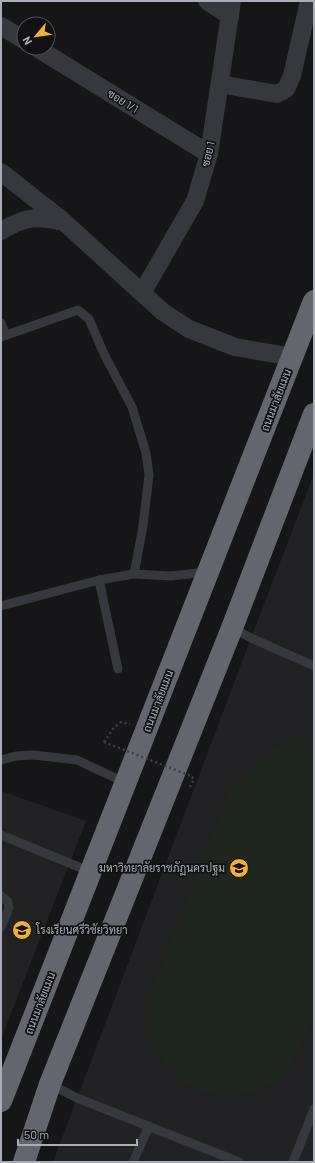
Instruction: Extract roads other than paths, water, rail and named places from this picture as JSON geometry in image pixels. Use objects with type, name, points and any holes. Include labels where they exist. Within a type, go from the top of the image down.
[{"type":"highway","name":"ถนนมาลัยแมน","points":[[1,1101],[314,301]]},
{"type":"highway","points":[[24,1162],[50,1084],[232,628],[314,414]]},
{"type":"street","points":[[207,1],[231,8]]},
{"type":"street","points":[[220,84],[277,94],[286,89],[292,76],[309,1]]},
{"type":"street","name":"ซอย 1","points":[[142,293],[195,201],[209,154],[231,8]]},
{"type":"street","points":[[1,26],[16,35]]},
{"type":"street","name":"ซอย 1/1","points":[[50,56],[209,154]]},
{"type":"street","points":[[1,172],[64,222],[162,312],[189,329],[235,346],[293,357]]},
{"type":"street","points":[[1,231],[19,220],[46,218],[64,222]]},
{"type":"lane","points":[[1,323],[4,336],[78,310],[89,319],[104,354],[132,407],[146,453],[149,475],[143,526],[134,574]]},
{"type":"lane","points":[[1,606],[99,580],[134,574],[171,576],[209,571]]},
{"type":"lane","points":[[99,580],[118,669]]},
{"type":"lane","points":[[232,628],[314,666]]},
{"type":"lane","points":[[1,760],[16,756],[33,755],[77,760],[126,782]]},
{"type":"lane","points":[[1,835],[91,872]]},
{"type":"lane","points":[[1,896],[8,902],[9,908],[1,927]]},
{"type":"lane","points":[[50,1084],[77,1098],[239,1162]]},
{"type":"lane","points":[[293,1162],[314,1109]]},
{"type":"lane","points":[[133,1162],[149,1126]]},
{"type":"place","name":"มหาวิทยาลัยราชภัฏนครปฐม","points":[[239,868]]},
{"type":"place","name":"โรงเรียนศรีวิชัยวิทยา","points":[[22,930]]}]
